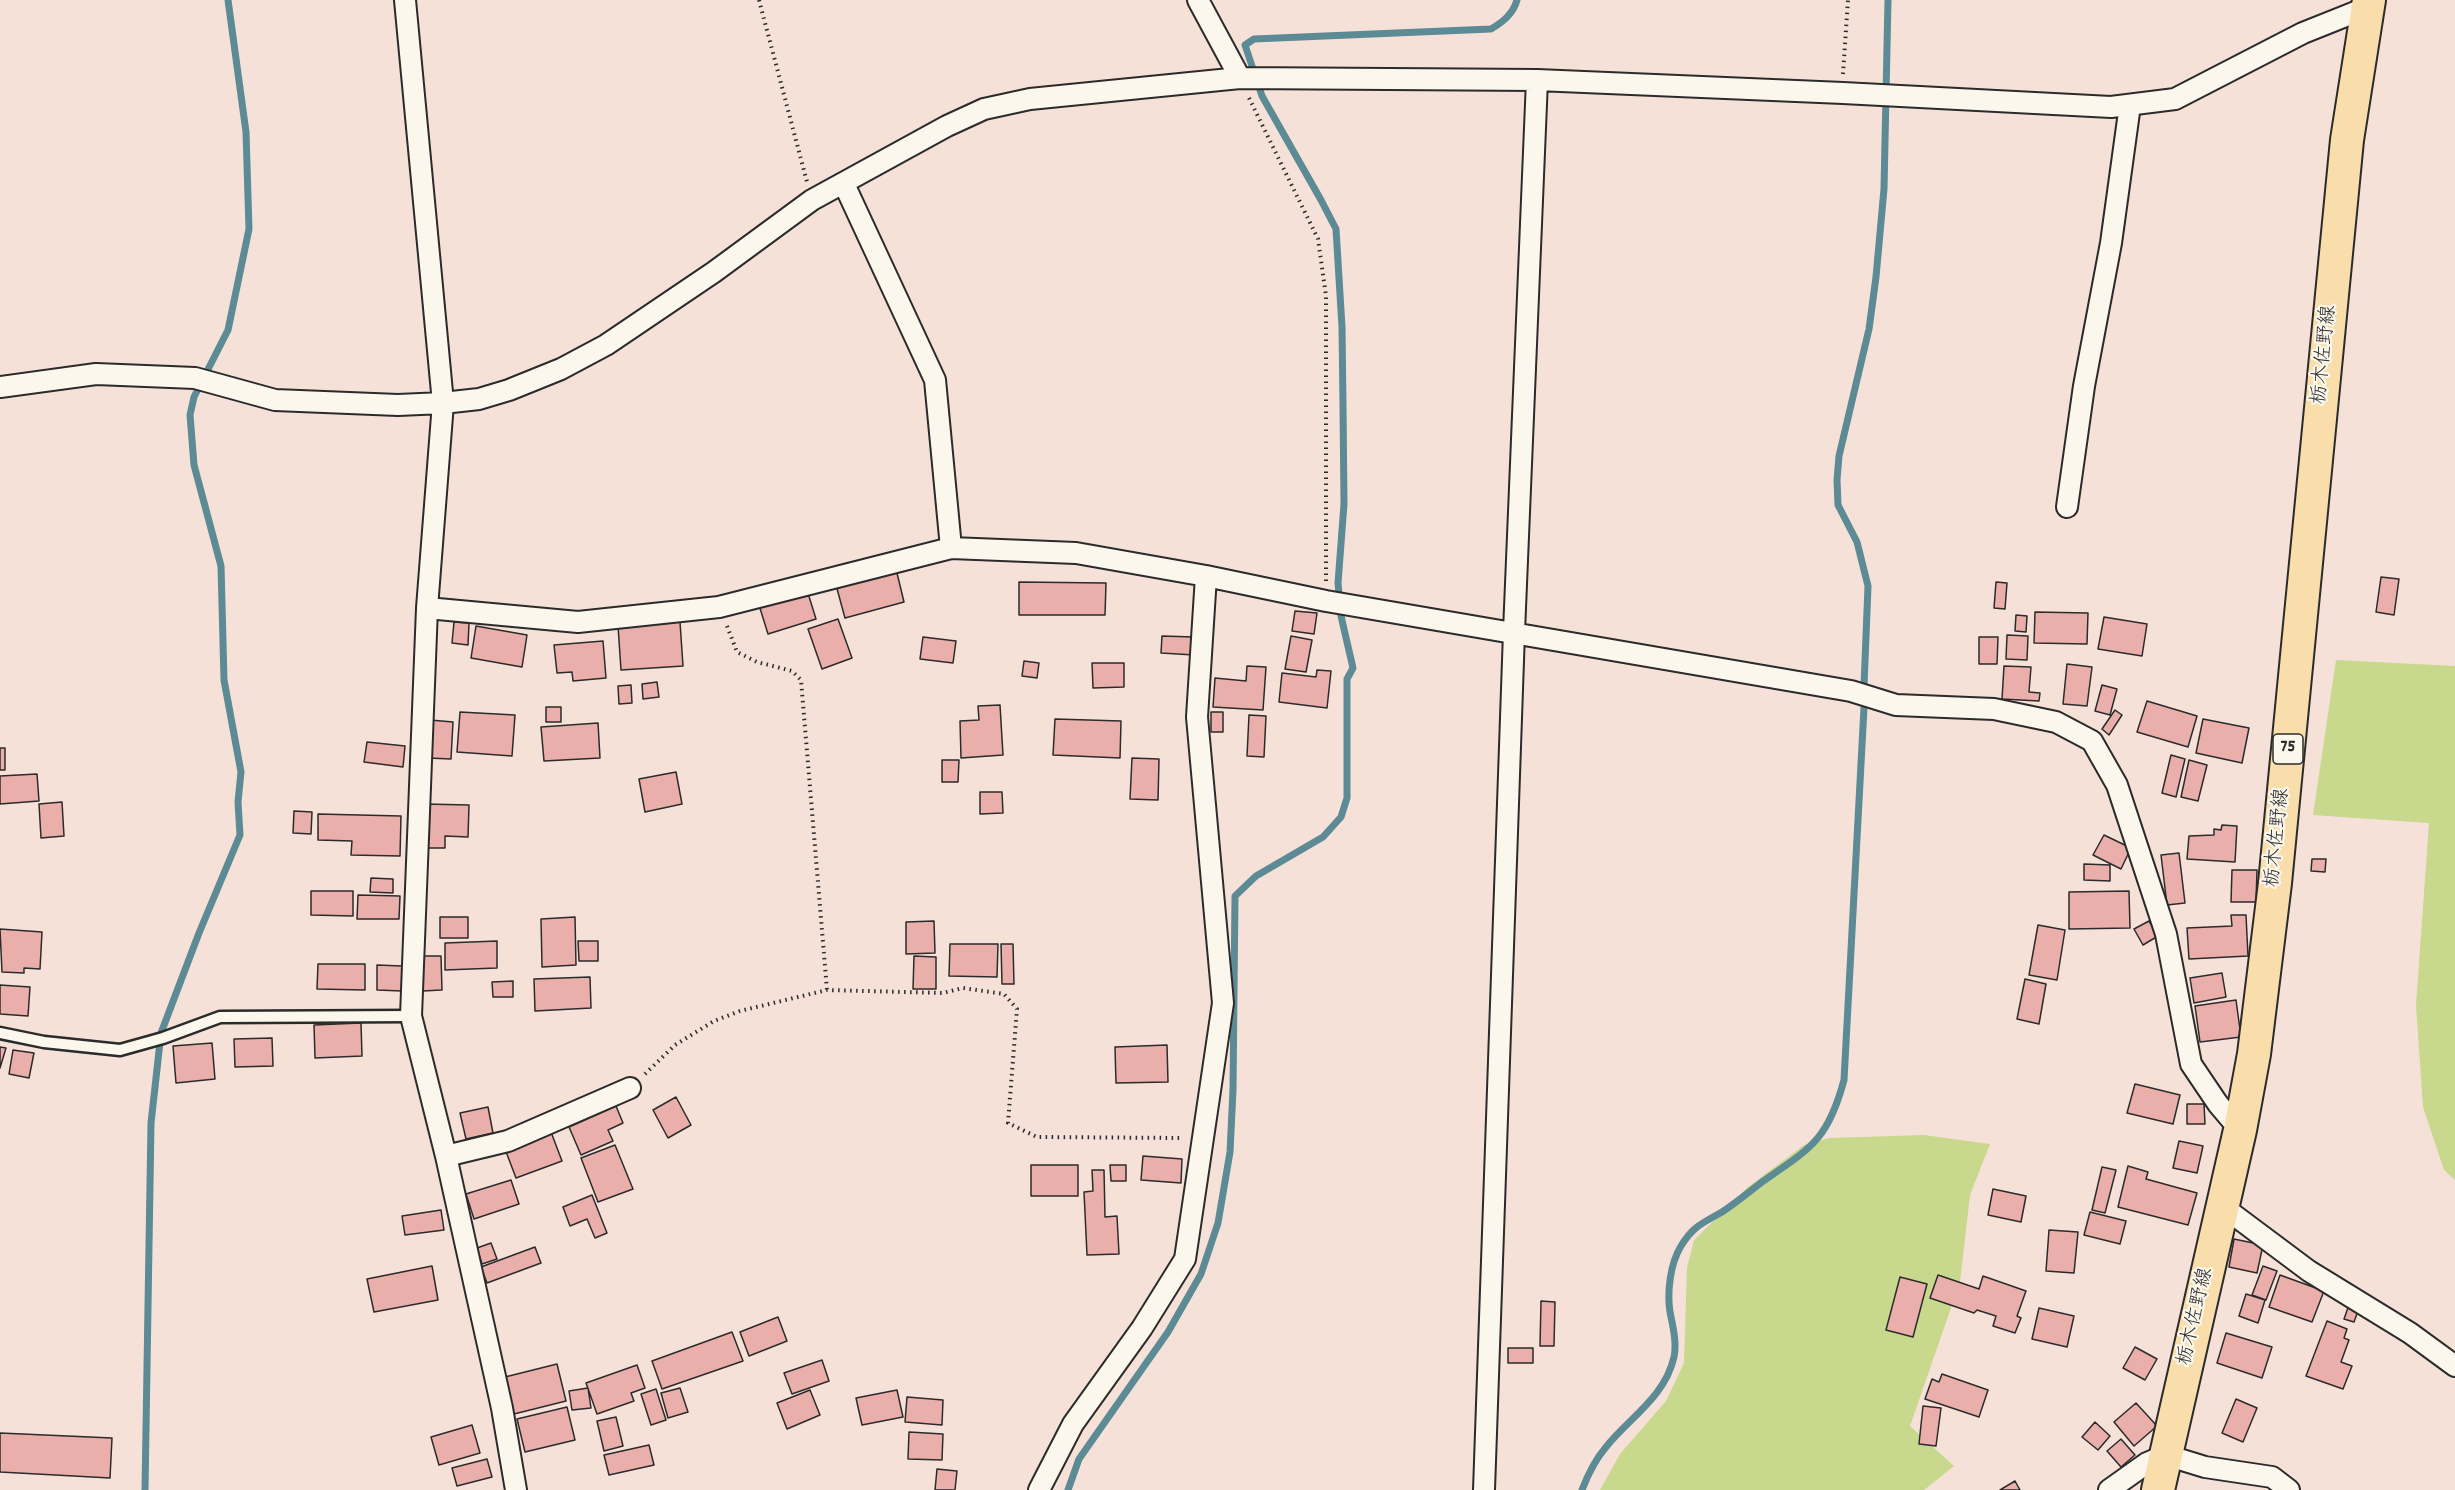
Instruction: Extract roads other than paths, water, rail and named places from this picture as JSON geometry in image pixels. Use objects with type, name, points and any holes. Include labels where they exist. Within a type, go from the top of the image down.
[{"type":"main road","name":"栃木佐野線","points":[[2158,1490],[2240,1130],[2254,1054],[2275,884],[2347,140],[2368,4]]},
{"type":"street","points":[[405,0],[443,403],[427,608],[411,1016],[446,1156],[502,1408],[516,1490]]},
{"type":"street","points":[[1198,0],[1240,78]]},
{"type":"street","points":[[0,387],[96,374],[195,378],[275,400],[398,405],[479,399],[561,369],[606,345],[714,272],[812,200],[947,126],[984,109],[1030,99],[1240,78],[1537,80],[2111,107],[2175,99],[2304,33],[2368,4]]},
{"type":"street","points":[[1484,1490],[1514,632],[1537,80]]},
{"type":"street","points":[[2067,507],[2084,386],[2111,243],[2130,105]]},
{"type":"street","points":[[844,184],[935,380],[951,548]]},
{"type":"street","points":[[427,608],[578,622],[719,607],[951,548],[1076,553],[1206,576],[1326,601],[1851,691],[1896,705],[1995,709],[2056,722],[2092,741],[2117,785],[2163,923],[2191,1064],[2218,1104],[2240,1130]]},
{"type":"street","points":[[1040,1490],[1073,1424],[1142,1328],[1185,1260],[1222,1003],[1197,717],[1206,576]]},
{"type":"street","points":[[446,1156],[508,1141],[630,1088]]},
{"type":"street","points":[[2222,1206],[2310,1271],[2410,1333],[2455,1366]]},
{"type":"street","points":[[2109,1490],[2147,1463],[2166,1455],[2205,1467],[2272,1478],[2289,1490]]},
{"type":"lane","points":[[0,1033],[44,1042],[120,1050],[163,1038],[220,1017],[411,1016]]},
{"type":"waterway","points":[[145,1490],[151,1123],[161,1033],[240,835],[238,802],[241,772],[224,680],[221,566],[194,465],[190,415],[194,397],[228,330],[249,229],[246,132],[228,0]]},
{"type":"waterway","points":[[1068,1490],[1079,1459],[1168,1332],[1201,1274],[1218,1223],[1230,1152],[1235,896],[1256,876],[1323,837],[1341,817],[1347,798],[1347,679],[1353,668],[1341,616],[1338,583],[1344,504],[1342,327],[1336,229],[1262,96],[1245,45],[1254,39],[1491,29],[1507,17],[1517,0]]},
{"type":"waterway","points":[[1864,686],[1868,586],[1857,542],[1838,505],[1837,480],[1839,456],[1869,329],[1876,277],[1884,189],[1888,0]]},
{"type":"waterway","points":[[1582,1490],[1592,1467],[1602,1452],[1655,1395],[1669,1371],[1675,1346],[1669,1304],[1670,1278],[1677,1253],[1685,1239],[1699,1226],[1727,1209],[1805,1151],[1824,1130],[1838,1100],[1844,1080],[1864,708]]}]
